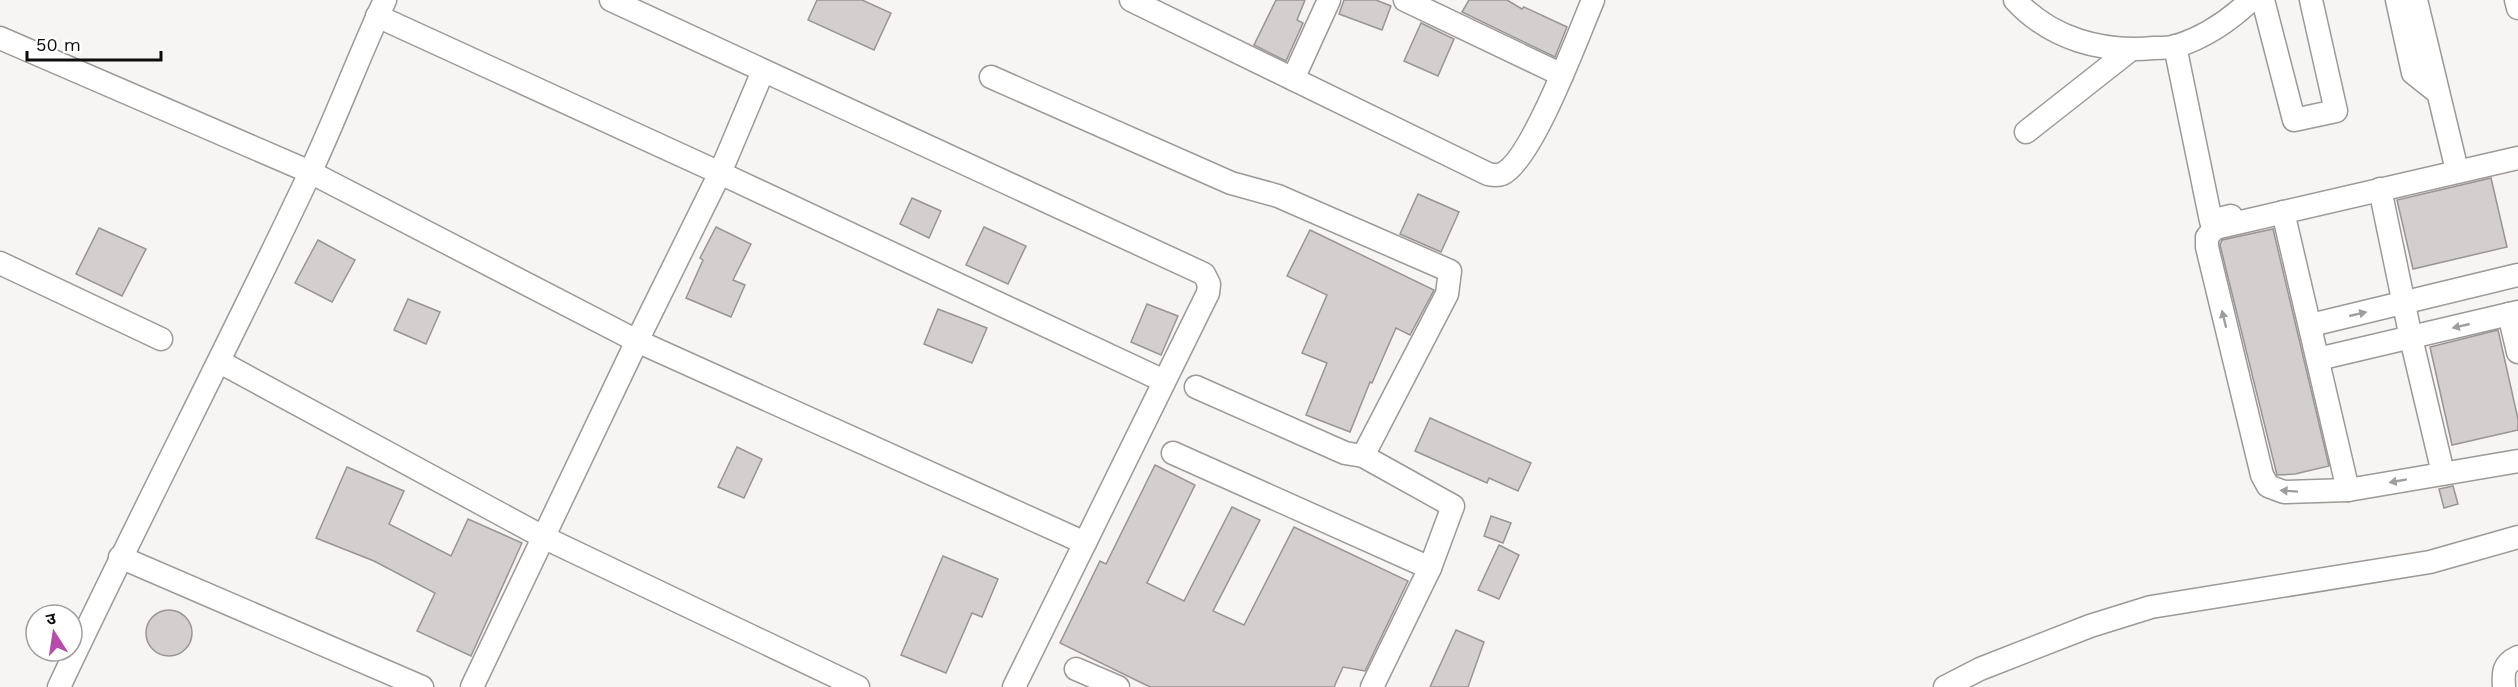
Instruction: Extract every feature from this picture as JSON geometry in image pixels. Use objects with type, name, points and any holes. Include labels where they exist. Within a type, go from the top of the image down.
[{"type":"street","points":[[611,0],[1204,274],[1209,284],[1208,293],[1014,687]]},
{"type":"street","points":[[1131,0],[1488,174],[1496,175],[1504,173],[1517,160],[1548,109],[1593,0]]},
{"type":"street","points":[[1293,79],[1329,0]]},
{"type":"street","points":[[1405,0],[1562,75]]},
{"type":"street","points":[[2015,0],[2026,12],[2056,32],[2092,46],[2129,51],[2175,46],[2202,36],[2226,21],[2251,0]]},
{"type":"street","points":[[2264,0],[2294,120],[2336,111],[2311,0]]},
{"type":"street","points":[[2397,0],[2414,73],[2437,92]]},
{"type":"street","points":[[2416,0],[2455,162]]},
{"type":"street","points":[[2516,0],[2518,8]]},
{"type":"street","points":[[59,687],[120,557],[220,362],[310,172],[381,8],[720,173],[1164,381]]},
{"type":"street","points":[[0,38],[310,172],[637,341],[1084,543]]},
{"type":"street","points":[[2175,46],[2211,221],[2518,147]]},
{"type":"street","points":[[2026,132],[2129,51]]},
{"type":"street","points":[[472,687],[720,173],[763,71]]},
{"type":"street","points":[[991,77],[1231,183],[1278,196],[1450,271],[1447,294],[1363,456]]},
{"type":"street","points":[[2518,158],[2215,228],[2208,237],[2207,247],[2262,475],[2268,486],[2284,492],[2348,490],[2518,461]]},
{"type":"street","points":[[2380,189],[2411,338],[2443,473]]},
{"type":"street","points":[[2283,212],[2348,490]]},
{"type":"street","points":[[0,263],[161,339]]},
{"type":"street","points":[[2311,325],[2518,275]]},
{"type":"street","points":[[2318,359],[2513,313],[2518,352]]},
{"type":"street","points":[[220,362],[543,537],[858,687]]},
{"type":"street","points":[[1196,387],[1345,453],[1363,456],[1453,506],[1430,568],[1372,687]]},
{"type":"street","points":[[1173,453],[1430,568]]},
{"type":"street","points":[[1945,687],[1980,669],[2090,626],[2151,607],[2430,562],[2518,537]]},
{"type":"street","points":[[120,557],[422,687]]},
{"type":"street","points":[[2504,687],[2503,672],[2506,665],[2518,657]]},
{"type":"street","points":[[1076,669],[1118,687]]},
{"type":"building","points":[[817,0],[862,0],[891,13],[874,50],[808,20]]},
{"type":"building","points":[[1276,0],[1305,0],[1297,20],[1303,23],[1286,61],[1254,45]]},
{"type":"building","points":[[1344,0],[1376,0],[1391,6],[1382,30],[1339,14]]},
{"type":"building","points":[[1469,0],[1507,0],[1522,9],[1524,7],[1567,27],[1555,57],[1462,12]]},
{"type":"building","points":[[1421,23],[1454,39],[1438,76],[1404,61]]},
{"type":"building","points":[[2491,178],[2507,247],[2413,269],[2397,200]]},
{"type":"building","points":[[1418,194],[1459,212],[1441,252],[1400,234]]},
{"type":"building","points":[[912,198],[941,211],[929,238],[900,224]]},
{"type":"building","points":[[716,227],[751,244],[733,280],[745,285],[731,317],[686,298],[703,260],[700,258]]},
{"type":"building","points":[[984,227],[1026,246],[1008,284],[966,265]]},
{"type":"building","points":[[99,228],[146,249],[122,296],[76,274]]},
{"type":"building","points":[[2273,229],[2329,466],[2295,474],[2277,475],[2220,245],[2222,240]]},
{"type":"building","points":[[1310,230],[1434,290],[1410,335],[1396,328],[1372,383],[1370,382],[1350,432],[1306,415],[1327,363],[1302,353],[1327,295],[1287,276]]},
{"type":"building","points":[[318,240],[355,260],[332,302],[295,283]]},
{"type":"building","points":[[408,299],[440,312],[426,344],[394,330]]},
{"type":"building","points":[[1147,304],[1178,316],[1161,355],[1131,342]]},
{"type":"building","points":[[938,309],[987,328],[972,363],[924,344]]},
{"type":"building","points":[[2498,330],[2518,419],[2518,430],[2452,445],[2430,347]]},
{"type":"building","points":[[1430,418],[1531,463],[1518,491],[1489,478],[1487,483],[1415,451]]},
{"type":"building","points":[[737,447],[762,459],[744,498],[718,487]]},
{"type":"building","points":[[1155,465],[1195,485],[1147,583],[1184,601],[1232,507],[1260,520],[1213,611],[1244,625],[1294,527],[1408,581],[1365,671],[1343,667],[1334,687],[1150,687],[1060,643],[1100,561],[1106,564]]},
{"type":"building","points":[[347,467],[404,491],[389,524],[451,556],[468,519],[522,543],[471,656],[417,631],[435,593],[374,561],[316,538]]},
{"type":"building","points":[[2453,486],[2458,504],[2444,508],[2439,489]]},
{"type":"building","points":[[1491,516],[1511,523],[1503,543],[1484,536]]},
{"type":"building","points":[[1499,545],[1519,555],[1499,599],[1478,590]]},
{"type":"building","points":[[943,556],[998,579],[982,617],[972,613],[946,673],[901,655]]},
{"type":"building","points":[[169,610],[185,617],[192,633],[185,649],[169,656],[153,649],[146,633],[153,617]]},
{"type":"building","points":[[1456,630],[1484,642],[1468,687],[1430,687]]}]
